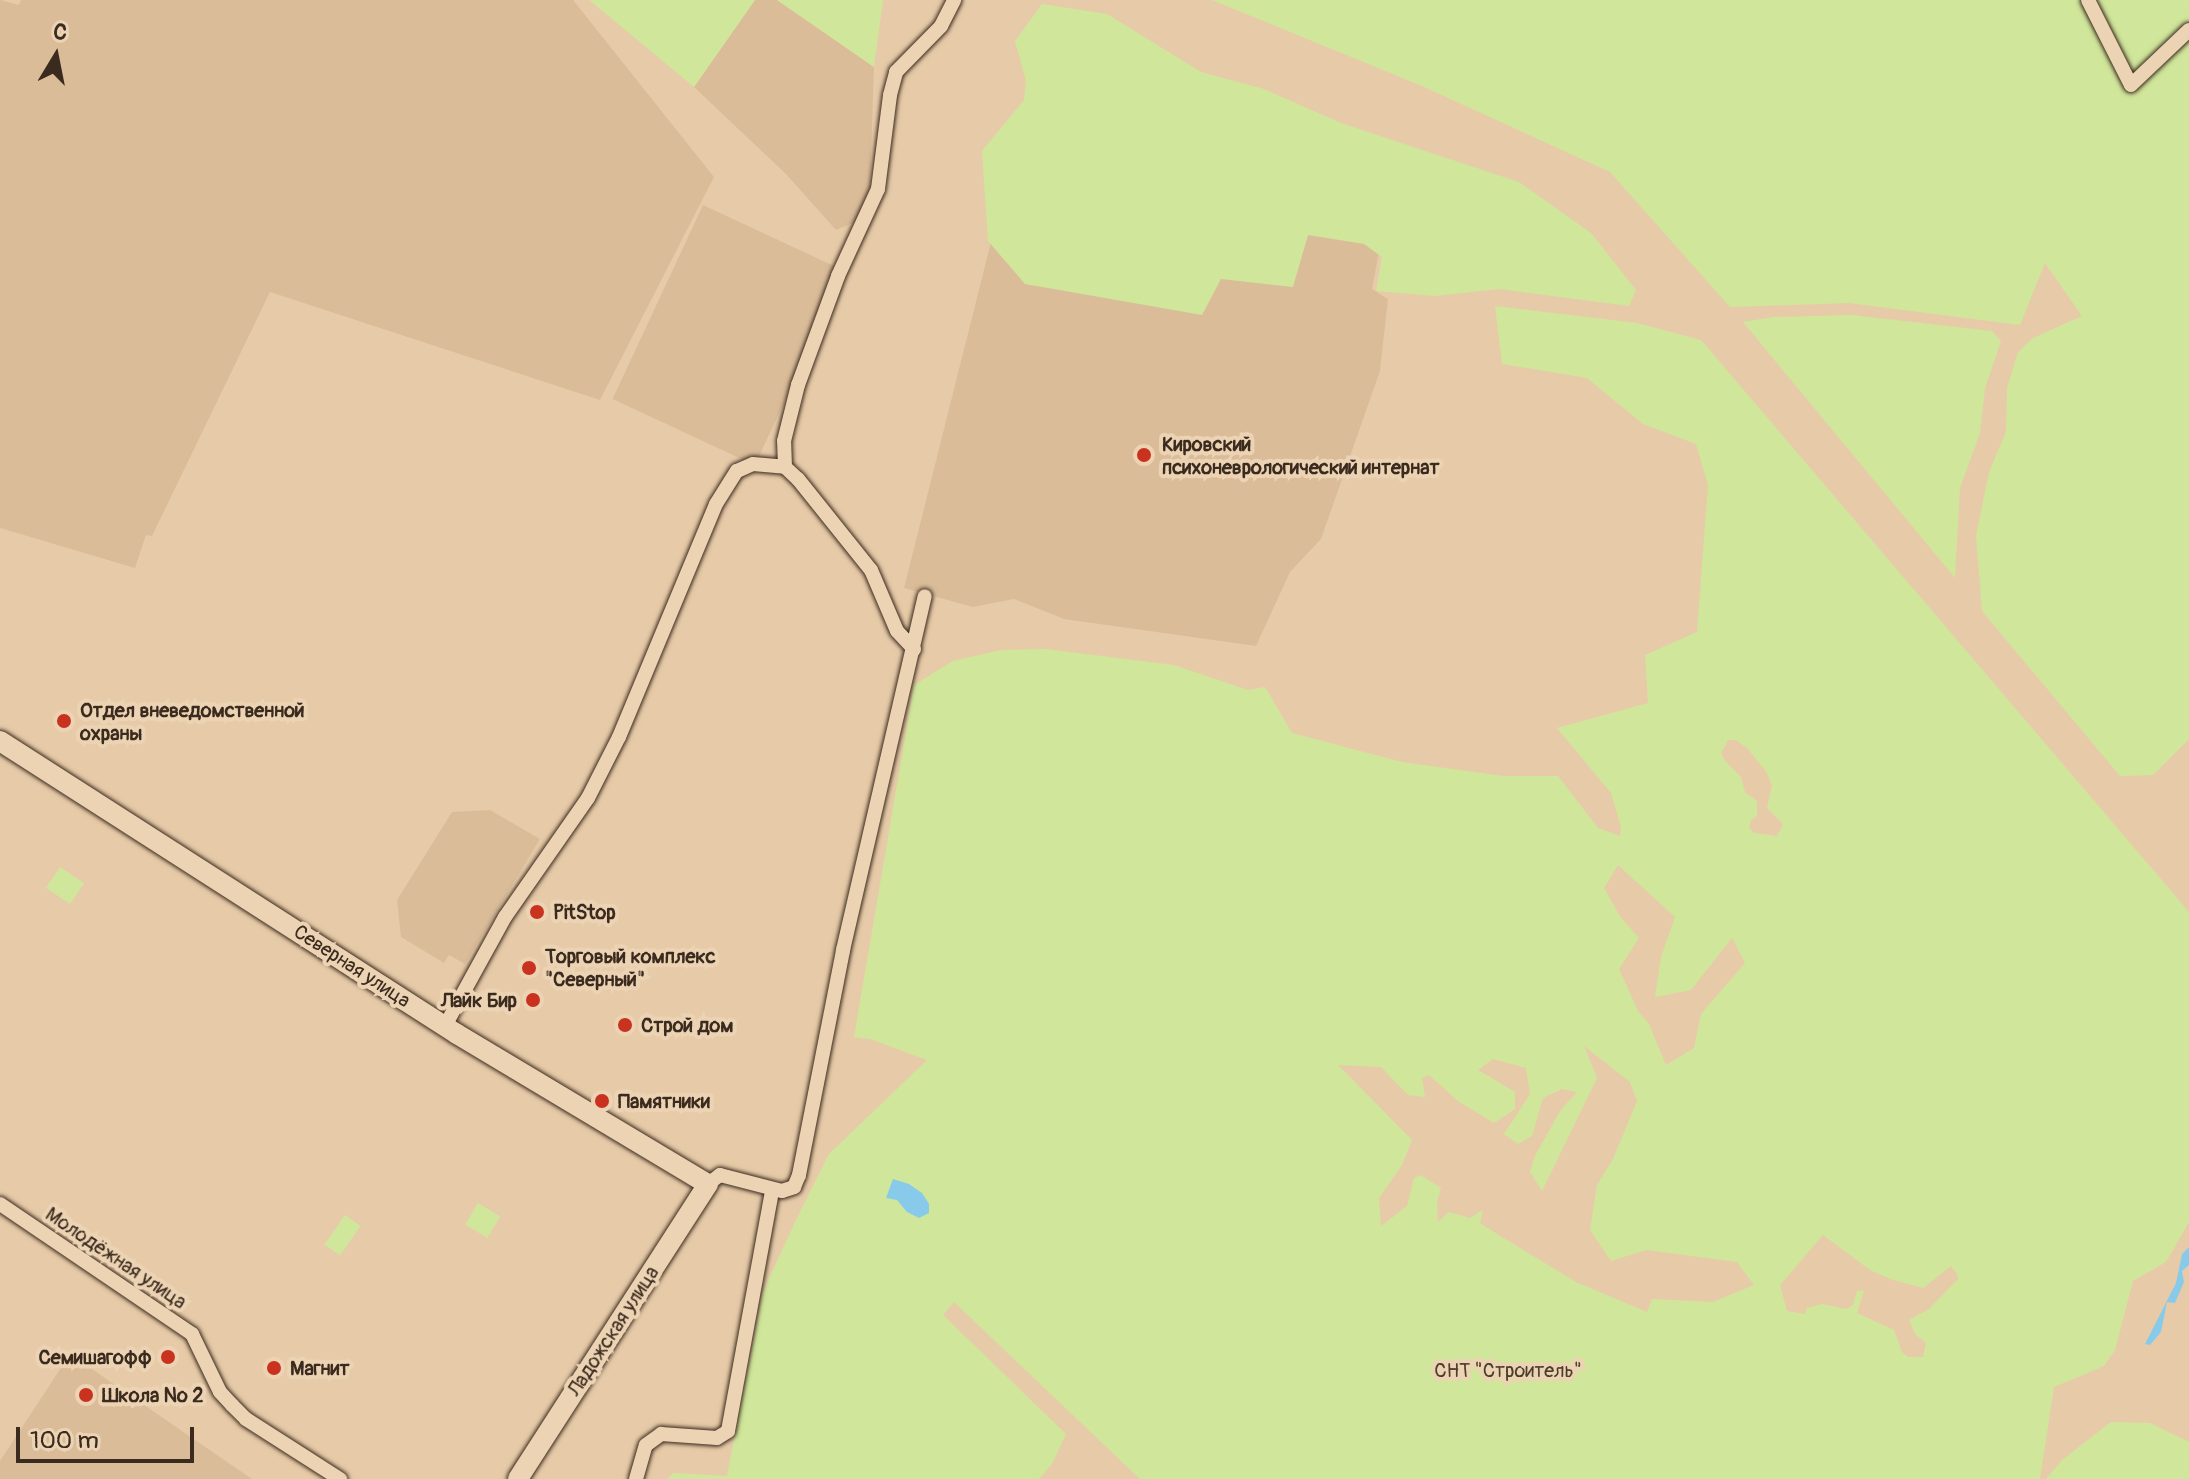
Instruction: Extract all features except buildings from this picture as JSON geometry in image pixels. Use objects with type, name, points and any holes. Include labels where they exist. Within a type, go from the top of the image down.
[{"type":"street","points":[[914,649],[897,631],[871,570],[785,467],[784,441],[798,385],[838,276],[867,220],[878,189],[890,95],[896,72],[941,26],[954,0]]},
{"type":"street","points":[[2088,0],[2131,85],[2189,30]]},
{"type":"street","points":[[445,1026],[505,917],[588,798],[619,737],[716,504],[737,471],[753,464],[785,467]]},
{"type":"street","points":[[708,1184],[720,1175],[738,1177],[772,1191],[794,1187],[799,1175],[843,950],[925,596]]},
{"type":"street","name":"Северная улица","points":[[0,741],[445,1026],[708,1184]]},
{"type":"street","name":"Ладожская улица","points":[[518,1479],[708,1184]]},
{"type":"street","points":[[636,1479],[646,1445],[661,1434],[717,1438],[728,1431],[772,1191]]},
{"type":"street","name":"Молодёжная улица","points":[[0,1204],[192,1334],[220,1392],[246,1419],[340,1479]]},
{"type":"shaded area","points":[[0,0],[19,5],[21,0],[573,0],[714,177],[600,400],[270,292],[152,536],[146,535],[135,568],[0,528]]},
{"type":"shaded area","points":[[755,0],[777,0],[874,67],[869,216],[836,230],[786,174],[694,87]]},
{"type":"shaded area","points":[[703,205],[845,271],[755,465],[613,399]]},
{"type":"shaded area","name":"Кировский психоневрологический интернат","points":[[998,214],[1298,268],[1312,221],[1382,236],[1372,289],[1388,299],[1380,371],[1321,539],[1290,572],[1256,646],[1064,619],[1014,599],[973,607],[904,588]]},
{"type":"shaded area","points":[[490,810],[540,839],[465,964],[449,955],[444,963],[401,937],[397,900],[452,812]]},
{"type":"shaded area","name":"Школа № 2","points":[[70,1354],[252,1479],[0,1479],[0,1461]]},
{"type":"green space","points":[[589,0],[755,0],[694,87]]},
{"type":"green space","points":[[777,0],[883,0],[874,67]]},
{"type":"green space","points":[[1212,0],[2189,0],[2189,739],[2153,775],[2120,776],[1982,611],[1976,536],[1989,472],[2006,432],[2007,388],[2018,352],[2033,338],[2082,316],[2045,263],[2020,325],[1849,303],[1730,307],[1610,172],[1422,86]]},
{"type":"green space","points":[[1042,4],[1107,14],[1201,72],[1264,89],[1341,123],[1519,182],[1591,233],[1636,290],[1629,306],[1499,289],[1435,296],[1376,291],[1382,257],[1364,244],[1308,235],[1293,287],[1221,279],[1202,315],[1025,284],[988,241],[982,151],[1024,100],[1026,81],[1015,41]]},
{"type":"green space","name":"СНТ \"Строитель\"","points":[[1495,306],[1637,323],[1701,340],[2189,912],[2189,1222],[2166,1262],[2133,1281],[2115,1350],[2104,1366],[2054,1387],[2040,1479],[1140,1479],[954,1302],[943,1315],[1066,1434],[1052,1464],[1039,1479],[667,1479],[673,1473],[727,1476],[763,1292],[795,1222],[829,1154],[927,1060],[870,1039],[854,1037],[914,685],[953,661],[1001,650],[1045,649],[1174,665],[1248,690],[1265,687],[1292,733],[1402,762],[1503,776],[1558,776],[1598,828],[1620,836],[1621,827],[1611,793],[1557,728],[1648,703],[1645,655],[1697,632],[1708,485],[1696,444],[1643,424],[1587,378],[1502,364]],"holes":[[[1728,740],[1736,740],[1748,749],[1767,773],[1772,786],[1767,808],[1783,824],[1777,836],[1754,833],[1749,828],[1751,820],[1757,816],[1757,801],[1745,792],[1741,777],[1721,753]],[[1618,865],[1675,917],[1661,957],[1655,997],[1691,990],[1732,938],[1745,963],[1701,1014],[1694,1048],[1666,1065],[1649,1024],[1638,1011],[1619,969],[1639,938],[1621,918],[1604,888]],[[1584,1046],[1630,1082],[1637,1101],[1613,1159],[1597,1185],[1590,1230],[1611,1261],[1646,1250],[1737,1262],[1754,1285],[1713,1302],[1652,1299],[1647,1312],[1576,1282],[1497,1234],[1480,1223],[1483,1210],[1470,1218],[1449,1212],[1438,1222],[1437,1202],[1441,1188],[1421,1175],[1414,1178],[1407,1206],[1381,1226],[1379,1198],[1402,1165],[1412,1140],[1338,1065],[1381,1067],[1408,1095],[1425,1097],[1422,1078],[1429,1075],[1458,1101],[1494,1123],[1515,1109],[1515,1092],[1478,1070],[1493,1059],[1526,1068],[1530,1094],[1504,1134],[1518,1144],[1532,1136],[1543,1098],[1562,1089],[1577,1092],[1560,1111],[1535,1156],[1530,1172],[1542,1191],[1597,1078]],[[1823,1235],[1870,1270],[1890,1279],[1923,1288],[1951,1266],[1958,1279],[1929,1309],[1909,1320],[1915,1334],[1926,1343],[1923,1357],[1908,1357],[1902,1352],[1894,1330],[1857,1313],[1864,1290],[1857,1291],[1853,1305],[1846,1309],[1822,1304],[1807,1308],[1805,1314],[1787,1311],[1780,1285]]]},
{"type":"green space","points":[[1851,315],[1992,331],[2001,341],[1985,388],[1980,433],[1960,488],[1955,578],[1743,322],[1774,317]]},
{"type":"green space","points":[[60,867],[84,883],[70,904],[46,888]]},
{"type":"green space","points":[[478,1203],[500,1216],[487,1238],[465,1224]]},
{"type":"green space","points":[[345,1215],[361,1226],[340,1255],[324,1244]]},
{"type":"green space","points":[[2111,1422],[2150,1423],[2189,1442],[2189,1479],[2046,1479],[2062,1460]]},
{"type":"water","points":[[893,1179],[909,1184],[922,1193],[929,1204],[929,1213],[919,1218],[907,1212],[897,1200],[886,1198]]},
{"type":"water","points":[[2189,1247],[2189,1265],[2182,1271],[2184,1282],[2175,1303],[2167,1302],[2161,1332],[2150,1345],[2145,1344],[2176,1283],[2182,1254]]},
{"type":"place","name":"Кировский психоневрологический интернат","points":[[1144,455]]},
{"type":"place","name":"Отдел вневедомственной охраны","points":[[64,721]]},
{"type":"place","name":"PitStop","points":[[537,912]]},
{"type":"place","name":"Торговый комплекс \"Северный\"","points":[[529,968]]},
{"type":"place","name":"Лайк Бир","points":[[533,1000]]},
{"type":"place","name":"Строй дом","points":[[625,1025]]},
{"type":"place","name":"Памятники","points":[[602,1101]]},
{"type":"place","name":"Семишагофф","points":[[168,1357]]},
{"type":"place","name":"Магнит","points":[[274,1368]]},
{"type":"place","name":"Школа № 2","points":[[86,1395]]}]
